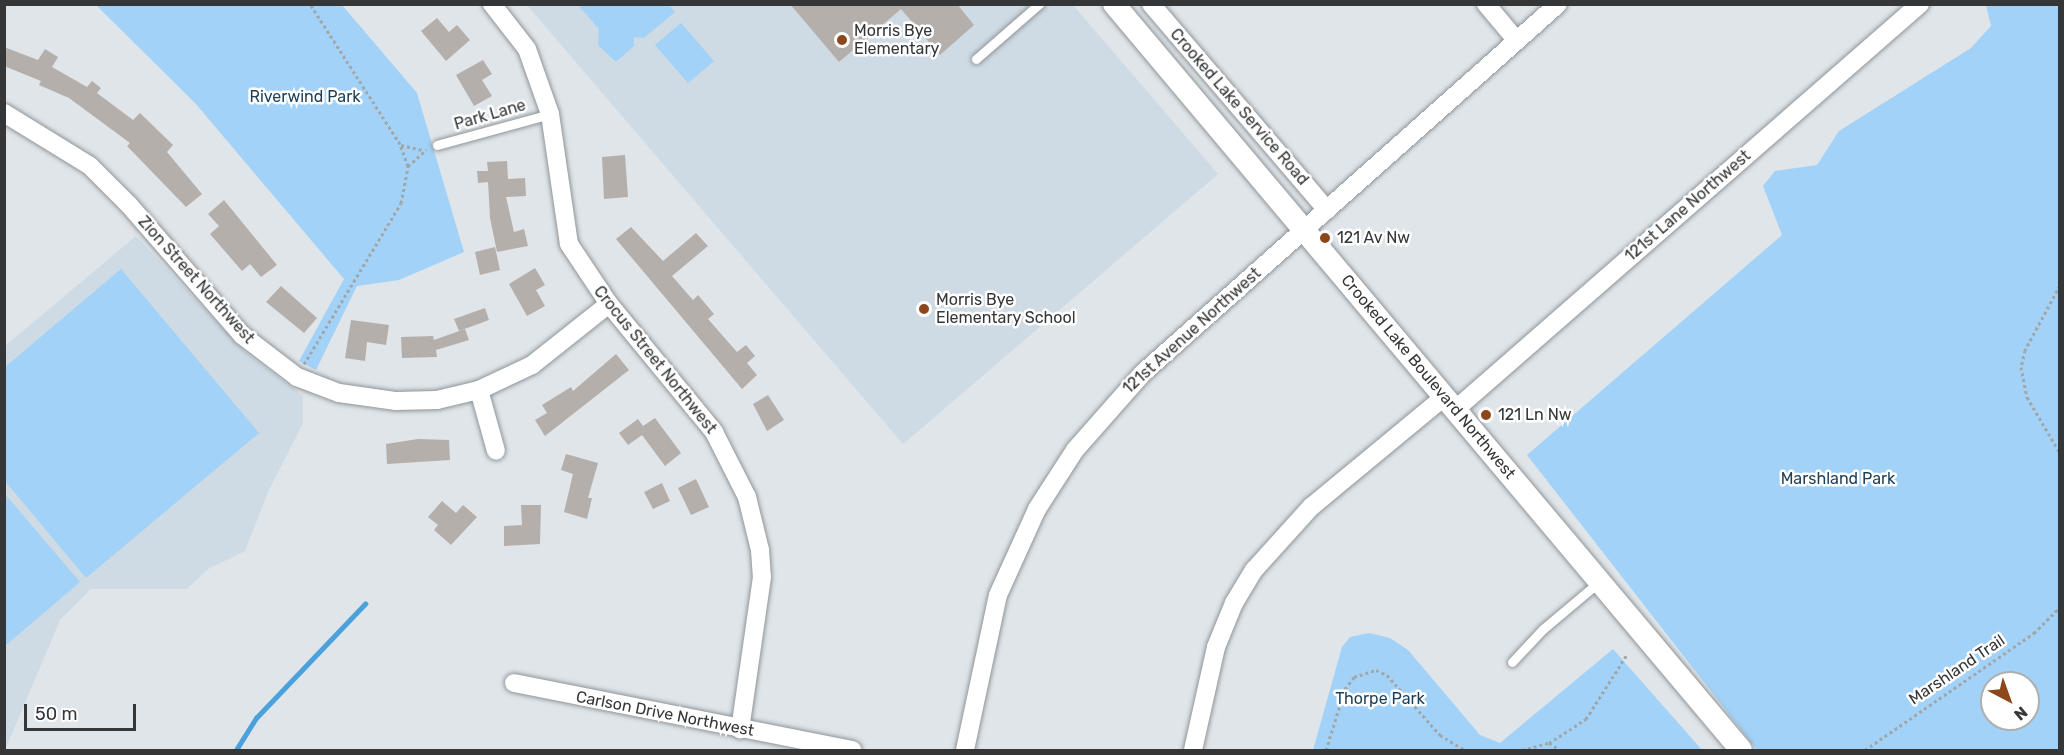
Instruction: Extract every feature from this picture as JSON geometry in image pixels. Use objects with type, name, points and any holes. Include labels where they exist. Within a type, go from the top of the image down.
[{"type":"street","name":"Crocus Street Northwest","points":[[492,4],[527,48],[550,114],[569,244],[609,304],[714,432],[747,497],[760,550],[762,577],[753,665],[740,729]]},
{"type":"street","name":"Crooked Lake Boulevard Northwest","points":[[1114,4],[1741,750]]},
{"type":"street","name":"Crooked Lake Service Road","points":[[1151,4],[1327,210]]},
{"type":"street","points":[[1486,4],[1517,41]]},
{"type":"street","name":"121st Avenue Northwest","points":[[965,750],[998,595],[1037,509],[1075,450],[1143,373],[1558,4]]},
{"type":"street","name":"121st Lane Northwest","points":[[1193,750],[1216,646],[1234,603],[1254,570],[1311,507],[1451,403],[1920,4]]},
{"type":"street","name":"Zion Street Northwest","points":[[4,113],[90,166],[129,206],[242,335],[297,377],[339,393],[382,401],[437,400],[480,390],[532,365],[609,304]]},
{"type":"street","points":[[480,390],[496,451]]},
{"type":"street","name":"Carlson Drive Northwest","points":[[514,683],[852,750]]},
{"type":"lane","points":[[976,59],[1039,4]]},
{"type":"lane","name":"Park Lane","points":[[437,145],[550,114]]},
{"type":"lane","points":[[1512,662],[1543,629],[1600,581]]},
{"type":"path","points":[[297,377],[401,203],[408,166],[400,144],[310,4]]},
{"type":"path","points":[[400,144],[423,150]]},
{"type":"path","points":[[408,166],[423,150],[437,145]]},
{"type":"path","points":[[2060,285],[2025,350],[2021,367],[2027,397],[2060,453]]},
{"type":"path","name":"Marshland Trail","points":[[1865,750],[2034,633],[2060,607]]},
{"type":"path","points":[[1522,750],[1549,743],[1586,719],[1626,656]]},
{"type":"path","points":[[1326,750],[1345,689],[1354,677],[1376,670],[1387,675],[1440,735],[1465,750]]},
{"type":"path","points":[[1549,743],[1560,750]]},
{"type":"shaded area","name":"Morris Bye Elementary School","points":[[527,5],[1073,5],[1218,174],[903,444]]},
{"type":"shaded area","points":[[136,236],[245,352],[303,396],[303,423],[268,492],[245,551],[208,569],[187,589],[91,589],[60,620],[5,750],[5,346]]},
{"type":"green space","name":"Riverwind Park","points":[[96,5],[342,5],[417,93],[464,252],[399,280],[357,286],[316,370],[299,361],[344,279],[195,103]]},
{"type":"green space","points":[[578,5],[669,5],[675,12],[644,38],[634,37],[634,46],[616,62],[598,45],[599,29]]},
{"type":"green space","name":"Marshland Park","points":[[1986,5],[2059,5],[2059,750],[1757,750],[1527,455],[1782,235],[1763,186],[1775,171],[1817,165],[1839,131],[1971,48],[1991,26]]},
{"type":"green space","points":[[681,23],[714,61],[688,83],[655,45]]},
{"type":"green space","points":[[121,269],[259,433],[86,578],[5,481],[5,367]]},
{"type":"green space","points":[[4,493],[80,582],[5,646],[4,646]]},
{"type":"green space","name":"Thorpe Park","points":[[1369,633],[1390,638],[1408,650],[1480,735],[1500,743],[1613,649],[1702,750],[1313,750],[1342,647],[1350,637]]},
{"type":"building","name":"Morris Bye Elementary","points":[[790,4],[957,4],[974,25],[940,55],[901,9],[839,62]]},
{"type":"building","points":[[437,18],[449,32],[457,25],[470,40],[446,61],[421,31]]},
{"type":"building","points":[[4,47],[38,60],[45,49],[58,57],[52,67],[87,87],[92,81],[101,88],[97,93],[133,120],[140,113],[173,145],[167,152],[202,194],[186,207],[127,146],[130,143],[69,98],[39,85],[41,81],[4,66]]},
{"type":"building","points":[[483,60],[492,74],[482,80],[492,96],[474,106],[456,75]]},
{"type":"building","points":[[625,155],[628,197],[604,199],[602,157]]},
{"type":"building","points":[[507,161],[508,179],[525,178],[526,196],[506,197],[514,232],[524,229],[528,246],[497,252],[490,218],[488,182],[478,183],[477,171],[488,171],[487,162]]},
{"type":"building","points":[[224,200],[277,265],[261,277],[250,264],[242,271],[210,234],[219,226],[208,214]]},
{"type":"building","points":[[631,227],[663,261],[696,233],[708,246],[672,276],[693,300],[698,295],[714,314],[708,319],[737,352],[746,345],[755,356],[747,363],[757,375],[742,389],[616,239]]},
{"type":"building","points":[[495,247],[500,270],[480,275],[475,252]]},
{"type":"building","points":[[535,268],[545,285],[536,290],[545,306],[527,316],[509,284]]},
{"type":"building","points":[[281,286],[317,318],[304,333],[266,302]]},
{"type":"building","points":[[485,308],[489,320],[459,331],[454,319]]},
{"type":"building","points":[[351,320],[389,325],[386,345],[367,342],[365,361],[345,358]]},
{"type":"building","points":[[465,329],[469,340],[436,350],[437,357],[402,358],[401,337],[433,336],[434,340]]},
{"type":"building","points":[[616,354],[629,370],[545,436],[535,420],[547,413],[542,405],[571,387],[573,391]]},
{"type":"building","points":[[768,395],[784,420],[767,431],[753,404]]},
{"type":"building","points":[[655,418],[681,453],[665,466],[642,435],[628,445],[619,433],[638,419],[643,426]]},
{"type":"building","points":[[418,439],[449,440],[450,460],[387,464],[386,444]]},
{"type":"building","points":[[566,454],[598,463],[588,498],[592,498],[587,519],[564,512],[573,474],[561,470]]},
{"type":"building","points":[[696,479],[709,507],[691,515],[678,488]]},
{"type":"building","points":[[662,483],[670,501],[653,509],[644,492]]},
{"type":"building","points":[[442,501],[456,513],[463,505],[477,517],[451,545],[434,530],[438,525],[428,517]]},
{"type":"building","points":[[521,505],[541,505],[540,544],[504,546],[504,526],[522,525]]},
{"type":"waterway","points":[[236,750],[256,718],[365,604]]},
{"type":"place","name":"Morris Bye Elementary","points":[[842,40]]},
{"type":"place","name":"121 Av Nw","points":[[1325,238]]},
{"type":"place","name":"Morris Bye Elementary School","points":[[924,309]]},
{"type":"place","name":"121 Ln Nw","points":[[1486,415]]}]
